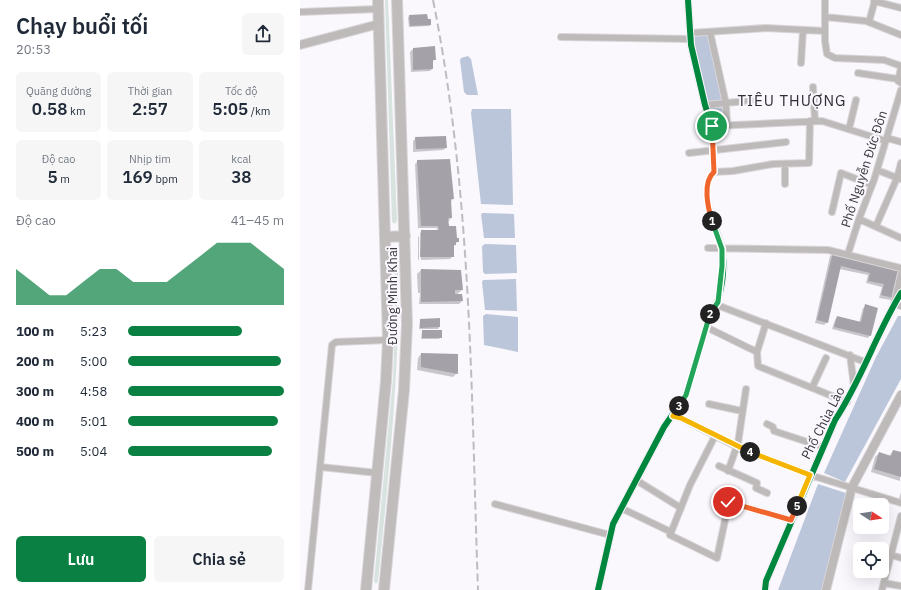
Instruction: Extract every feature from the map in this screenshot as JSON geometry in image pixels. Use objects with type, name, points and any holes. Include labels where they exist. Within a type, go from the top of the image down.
[{"type":"main road","name":"Đường Minh Khai","points":[[384,590],[404,390],[407,324],[397,0]]},
{"type":"main road","name":"Đường Minh Khai","points":[[366,590],[388,340],[378,5]]},
{"type":"main road","points":[[386,237],[405,236]]},
{"type":"street","points":[[688,0],[690,36],[712,126],[714,172]]},
{"type":"street","points":[[825,0],[827,54],[835,58],[878,59],[901,67],[900,81],[858,73]]},
{"type":"street","points":[[869,22],[875,1],[901,8]]},
{"type":"street","points":[[300,12],[378,5]]},
{"type":"street","points":[[825,17],[854,18],[869,22],[901,35]]},
{"type":"street","points":[[300,45],[379,24]]},
{"type":"street","points":[[561,37],[690,36],[710,32],[766,28],[825,31]]},
{"type":"street","points":[[801,63],[803,30]]},
{"type":"street","points":[[710,32],[726,104],[728,126]]},
{"type":"street","points":[[598,590],[613,524],[664,427],[686,395],[711,312],[717,305],[722,278],[722,249],[710,212],[707,189],[710,176],[714,172],[785,164],[809,163],[813,86]]},
{"type":"street","name":"Phố Nguyễn Đức Đôn","points":[[848,254],[877,170],[901,90]]},
{"type":"street","points":[[706,106],[758,100]]},
{"type":"street","points":[[849,129],[856,100]]},
{"type":"street","points":[[712,126],[822,121],[901,142]]},
{"type":"street","points":[[689,153],[786,142]]},
{"type":"street","points":[[876,226],[899,179],[901,163]]},
{"type":"street","points":[[785,164],[785,184]]},
{"type":"street","points":[[877,170],[899,179]]},
{"type":"street","points":[[832,212],[841,173],[872,185]]},
{"type":"street","points":[[859,219],[901,238]]},
{"type":"street","points":[[708,248],[828,250],[901,268]]},
{"type":"street","points":[[901,274],[894,304],[901,306]]},
{"type":"street","name":"Phố Chùa Lào","points":[[765,590],[766,581],[791,520],[835,420],[847,402],[865,362],[901,293]]},
{"type":"street","points":[[717,305],[865,362]]},
{"type":"street","points":[[766,323],[757,352],[758,366],[847,402]]},
{"type":"street","points":[[706,327],[757,352]]},
{"type":"street","points":[[308,590],[332,345],[336,342],[388,340]]},
{"type":"street","points":[[850,355],[854,386]]},
{"type":"street","points":[[812,388],[826,358]]},
{"type":"street","points":[[728,471],[737,447],[746,389]]},
{"type":"street","points":[[826,590],[852,487],[901,395]]},
{"type":"street","points":[[709,404],[742,411]]},
{"type":"street","points":[[673,416],[681,418],[737,447],[810,475],[901,503]]},
{"type":"street","points":[[767,424],[773,427],[774,431],[823,447]]},
{"type":"street","points":[[715,436],[681,508],[670,536],[717,558],[731,492]]},
{"type":"street","points":[[719,466],[758,483],[756,488],[767,493]]},
{"type":"street","points":[[321,467],[377,473]]},
{"type":"street","points":[[636,480],[681,508]]},
{"type":"street","points":[[728,502],[791,520]]},
{"type":"street","points":[[495,504],[610,535]]},
{"type":"street","points":[[621,508],[671,532]]},
{"type":"street","points":[[882,590],[901,516]]},
{"type":"street","points":[[891,555],[901,558]]},
{"type":"street","points":[[884,583],[901,586]]},
{"type":"shaded area","points":[[385,0],[388,0],[397,220],[395,224],[392,222]]},
{"type":"shaded area","points":[[394,251],[398,253],[398,335],[396,376],[386,499],[378,581],[376,584],[374,581],[393,378],[395,329]]},
{"type":"water","points":[[705,35],[709,38],[720,81],[725,115],[724,121],[712,121],[695,52],[694,37]]},
{"type":"water","points":[[468,56],[471,59],[478,95],[467,95],[464,92],[460,60],[461,58]]},
{"type":"water","points":[[472,109],[511,109],[513,205],[481,204],[471,113]]},
{"type":"water","points":[[481,214],[514,214],[515,238],[484,238]]},
{"type":"water","points":[[485,244],[516,245],[517,273],[485,274],[483,272],[482,246]]},
{"type":"water","points":[[516,279],[517,311],[485,310],[483,280]]},
{"type":"water","points":[[486,314],[518,317],[518,352],[484,345],[483,316]]},
{"type":"water","points":[[898,316],[901,316],[901,379],[845,482],[824,473],[876,357]]},
{"type":"water","points":[[818,484],[846,493],[823,590],[778,590]]},
{"type":"building","points":[[427,14],[428,19],[431,19],[431,25],[410,26],[409,15]]},
{"type":"building","points":[[435,46],[436,60],[433,60],[433,69],[413,70],[413,48]]},
{"type":"building","points":[[446,136],[447,148],[416,149],[415,137]]},
{"type":"building","points":[[450,159],[454,199],[451,199],[452,218],[448,218],[449,226],[456,226],[457,238],[459,238],[459,242],[456,242],[456,245],[454,245],[454,257],[420,257],[421,230],[439,230],[438,226],[421,226],[417,160]]},
{"type":"building","points":[[833,252],[899,270],[894,298],[881,295],[884,284],[868,281],[870,273],[841,266],[828,323],[817,320]]},
{"type":"building","points":[[421,269],[461,270],[463,290],[455,290],[455,294],[462,294],[463,301],[421,302]]},
{"type":"building","points":[[865,304],[878,308],[871,336],[834,327],[837,316],[861,322]]},
{"type":"building","points":[[440,318],[440,327],[420,328],[420,319]]},
{"type":"building","points":[[422,330],[442,330],[442,338],[422,338]]},
{"type":"building","points":[[421,353],[458,354],[458,374],[421,367]]},
{"type":"building","points":[[893,450],[901,452],[901,477],[874,469],[879,452],[891,456]]},
{"type":"railway","points":[[433,0],[446,73],[456,146],[463,220],[468,294],[478,590]]},
{"type":"cycle path","points":[[598,590],[613,524],[664,427],[686,395],[711,312],[721,290],[723,273],[722,249],[707,199],[709,179],[714,172],[712,126],[705,105],[691,45],[688,0]]},
{"type":"cycle path","points":[[765,590],[766,581],[835,420],[853,389],[901,293]]},
{"type":"district","name":"TIÊU THƯỢNG","points":[[792,100]]},
{"type":"route","points":[[712,126],[714,172],[710,176],[707,189],[710,212],[722,249],[721,283],[718,302],[711,312],[686,395],[673,416],[681,418],[737,447],[810,475],[791,520],[728,502]]}]
